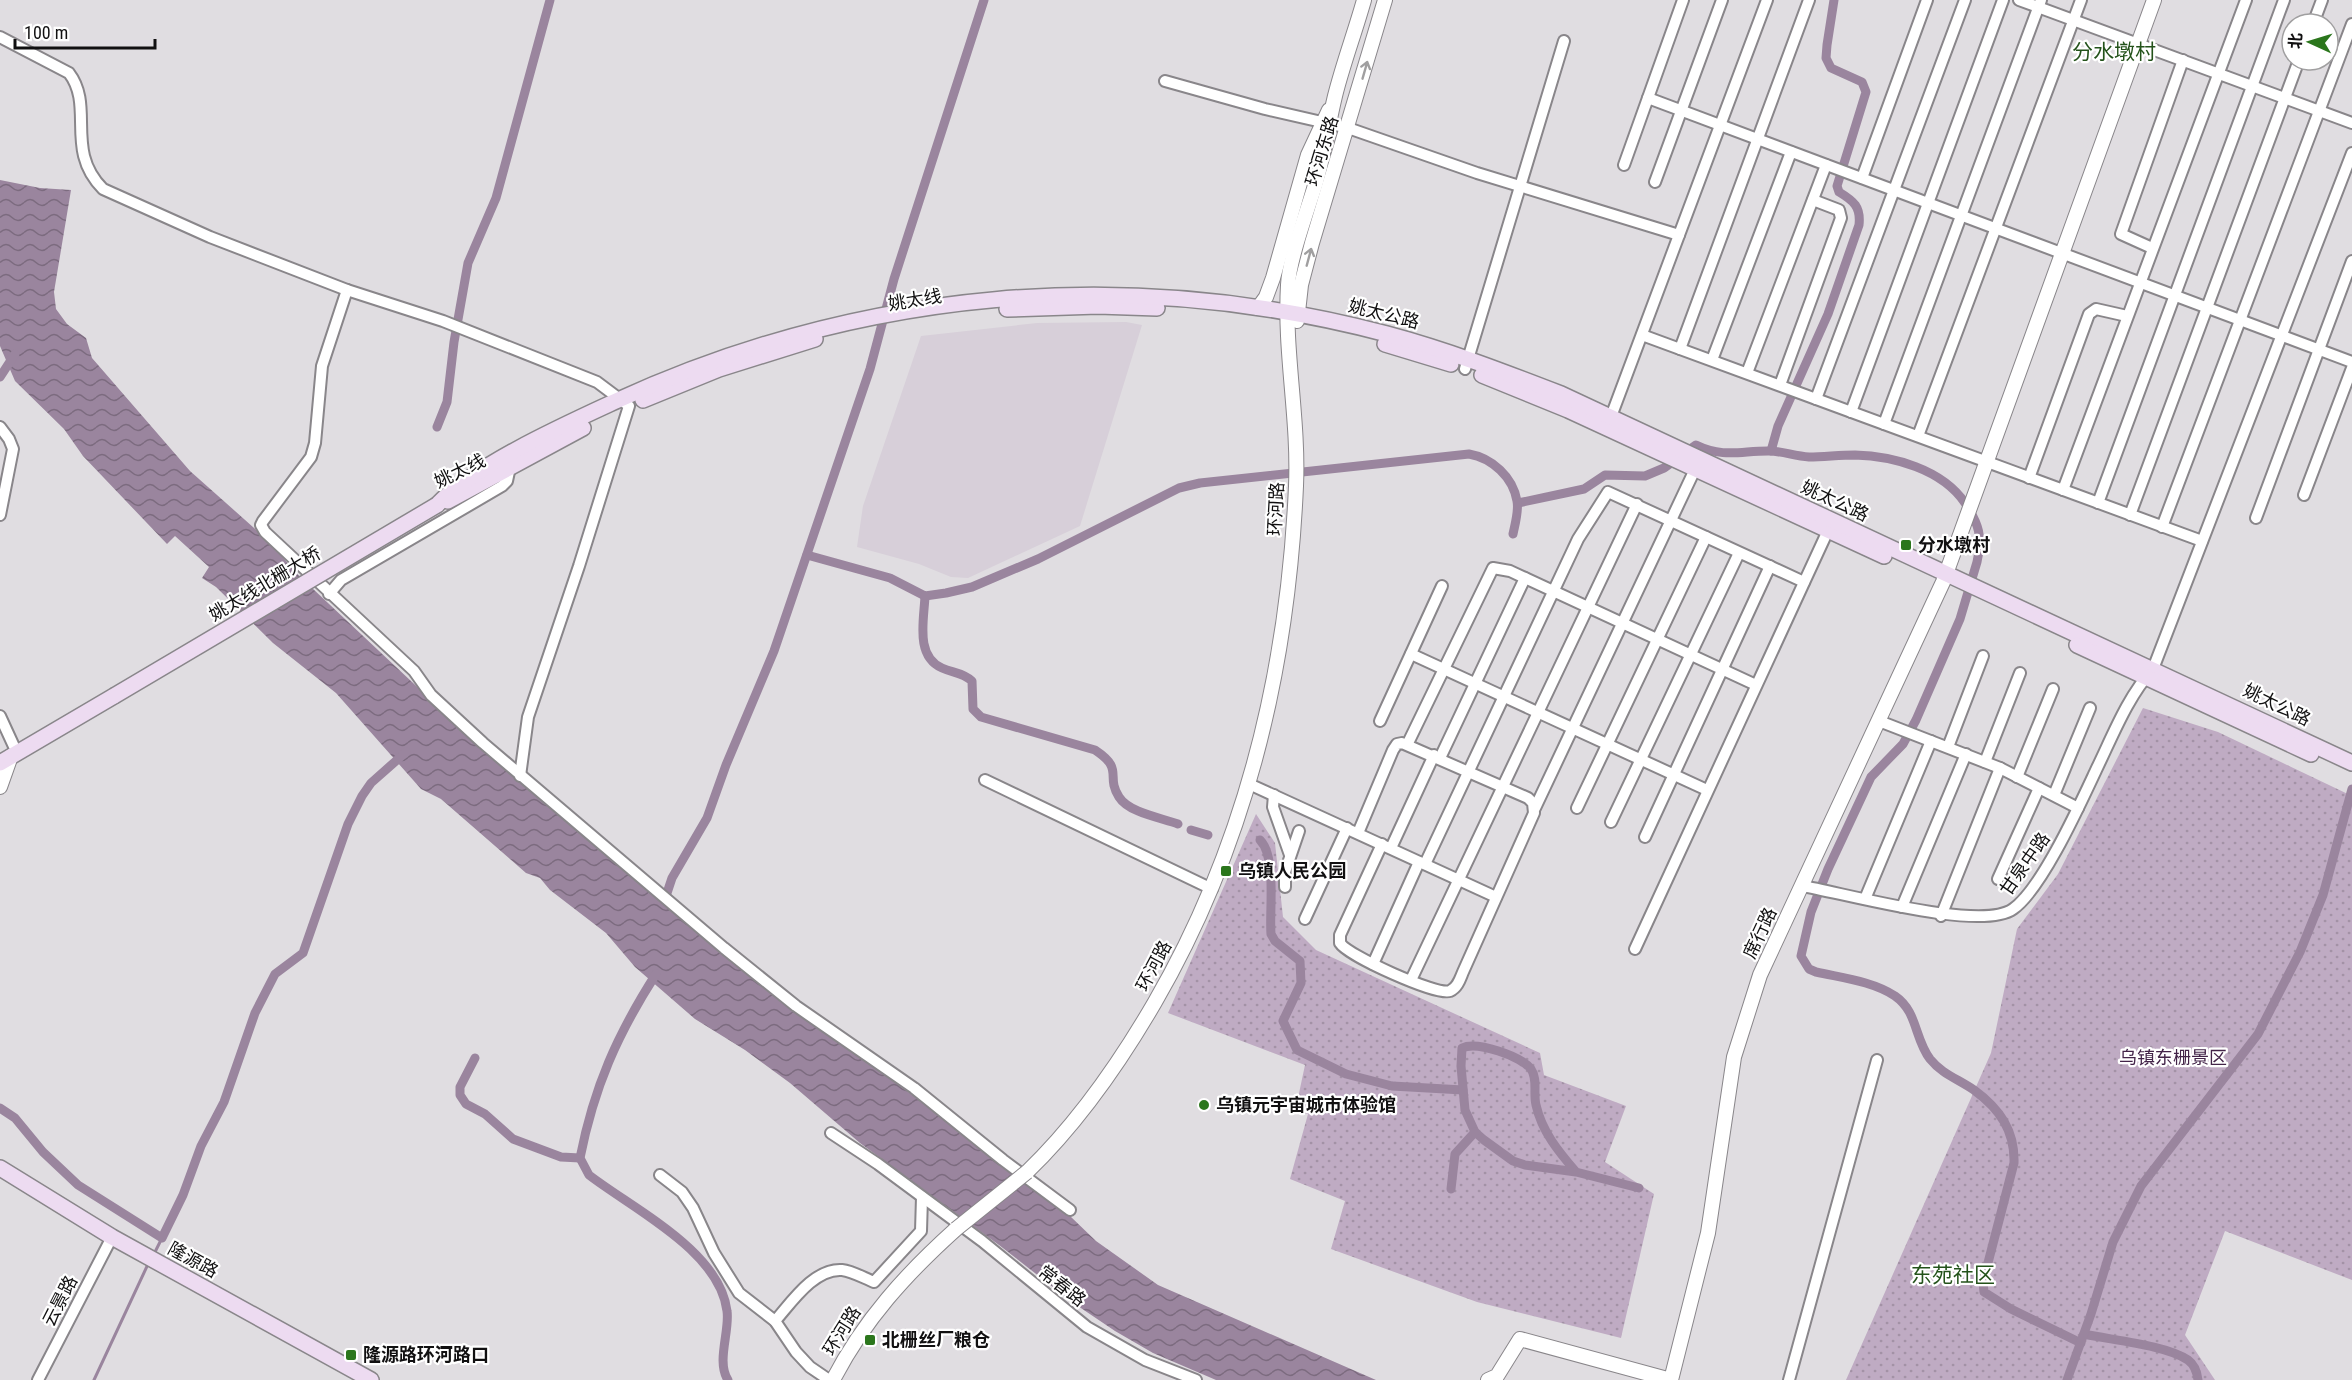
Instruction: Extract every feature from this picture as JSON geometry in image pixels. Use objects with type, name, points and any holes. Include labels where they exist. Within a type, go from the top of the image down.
[{"type":"main road","name":"姚太线","points":[[437,506],[449,492],[469,478],[558,429],[753,357],[860,324],[999,299],[1074,295],[1181,299],[1258,308],[1292,318]]},
{"type":"main road","name":"姚太线","points":[[912,314],[1098,306],[1292,318]]},
{"type":"main road","name":"姚太公路","points":[[1292,318],[1466,364],[1609,423],[2349,767]]},
{"type":"main road","name":"姚太线","points":[[437,506],[469,491],[625,403]]},
{"type":"main road","name":"姚太线北栅大桥","points":[[9,757],[437,506]]},
{"type":"main road","name":"隆源路","points":[[0,1168],[112,1237],[371,1380]]},
{"type":"street","name":"环河路","points":[[831,1380],[858,1336],[890,1294],[956,1229],[1027,1172],[1074,1122],[1122,1058],[1162,990],[1212,889],[1249,784],[1263,734],[1279,657],[1290,568],[1296,464],[1301,422],[1288,282],[1327,144],[1335,97],[1364,0]]},
{"type":"street","name":"环河东路","points":[[1292,318],[1312,243],[1385,0]]},
{"type":"street","points":[[1624,165],[1683,0]]},
{"type":"street","points":[[1654,182],[1722,0]]},
{"type":"street","points":[[1609,423],[1767,0]]},
{"type":"street","points":[[1680,349],[1809,0]]},
{"type":"street","points":[[1862,178],[1927,0]]},
{"type":"street","points":[[1811,397],[1894,190],[1965,0]]},
{"type":"street","points":[[1851,412],[2003,0]]},
{"type":"street","points":[[2019,0],[2040,4],[2073,20],[2352,123]]},
{"type":"street","points":[[1918,436],[2080,0]]},
{"type":"street","name":"席行路","points":[[1671,1380],[1708,1233],[1734,1058],[1760,975],[1807,887],[1879,721],[1945,578],[2154,0]]},
{"type":"street","points":[[2063,490],[2246,0]]},
{"type":"street","points":[[2098,503],[2284,0]]},
{"type":"street","points":[[1884,424],[2040,4]]},
{"type":"street","points":[[2162,527],[2352,24]]},
{"type":"street","points":[[0,37],[69,72],[75,81],[79,96],[83,159],[91,176],[103,189],[210,237],[347,290],[443,321],[597,382],[625,403],[579,567],[528,717],[520,776]]},
{"type":"street","points":[[1466,364],[1564,41]]},
{"type":"street","points":[[2152,248],[2121,234],[2183,60]]},
{"type":"street","points":[[2130,515],[2295,72]]},
{"type":"street","points":[[1165,81],[1265,109],[1348,128],[1520,186],[1679,235]]},
{"type":"street","points":[[1258,308],[1273,278],[1317,132],[1335,97]]},
{"type":"street","points":[[1648,98],[2352,362]]},
{"type":"street","points":[[1713,360],[1791,152]]},
{"type":"street","name":"甘泉中路","points":[[1807,887],[1941,916],[1989,915],[2013,910],[2028,893],[2065,836],[2124,714],[2149,673],[2352,153]]},
{"type":"street","points":[[1747,373],[1813,200],[1829,166]]},
{"type":"street","points":[[1784,387],[1841,218],[1839,210],[1813,200]]},
{"type":"street","points":[[2256,518],[2352,261]]},
{"type":"street","points":[[347,290],[322,366],[315,443],[310,457],[261,525],[329,594],[401,658],[414,671],[431,695],[520,776],[680,912],[796,1006],[914,1088],[1003,1160],[1070,1210]]},
{"type":"street","points":[[2029,477],[2089,314],[2096,309],[2127,316]]},
{"type":"street","points":[[1642,334],[2202,542]]},
{"type":"street","points":[[2304,495],[2352,368]]},
{"type":"street","points":[[0,427],[13,449],[0,515]]},
{"type":"street","points":[[1525,578],[1475,684],[1340,935],[1340,944],[1344,949],[1372,964],[1443,992],[1456,987],[1535,807],[1697,465]]},
{"type":"street","points":[[329,594],[341,580],[502,486],[507,481],[510,467]]},
{"type":"street","points":[[1372,964],[1469,771],[1578,539],[1603,496],[1608,492],[1616,494],[1804,582]]},
{"type":"street","points":[[1411,980],[1637,504]]},
{"type":"street","points":[[1635,949],[1830,526]]},
{"type":"street","points":[[1577,808],[1706,537]]},
{"type":"street","points":[[1611,822],[1739,552]]},
{"type":"street","points":[[1645,837],[1770,566]]},
{"type":"street","points":[[1408,743],[1488,572],[1493,567],[1499,567],[1525,578],[1756,685]]},
{"type":"street","points":[[1380,721],[1442,586]]},
{"type":"street","points":[[1411,654],[1707,790]]},
{"type":"street","points":[[1948,747],[1983,656]]},
{"type":"street","points":[[1985,762],[2020,673]]},
{"type":"street","points":[[2017,777],[2053,689]]},
{"type":"street","points":[[2054,795],[2090,708]]},
{"type":"street","points":[[0,716],[9,757],[0,787]]},
{"type":"street","points":[[1879,721],[2001,768],[2078,808]]},
{"type":"street","points":[[1865,899],[1931,741]]},
{"type":"street","points":[[1305,919],[1397,744],[1408,743],[1528,798],[1535,807]]},
{"type":"street","points":[[1902,907],[1966,754]]},
{"type":"street","points":[[1941,916],[2001,768]]},
{"type":"street","points":[[985,780],[1212,889]]},
{"type":"street","points":[[1249,784],[1496,897]]},
{"type":"street","points":[[1998,879],[2039,788]]},
{"type":"street","points":[[1274,795],[1273,807],[1290,855]]},
{"type":"street","points":[[1285,887],[1284,879],[1290,855],[1299,831]]},
{"type":"street","points":[[1789,1380],[1876,1060]]},
{"type":"street","name":"常春路","points":[[831,1133],[982,1241],[1087,1327],[1136,1356],[1196,1380]]},
{"type":"street","points":[[660,1175],[682,1192],[693,1208],[714,1253],[740,1293],[775,1321],[796,1352],[810,1367],[831,1380]]},
{"type":"street","points":[[775,1321],[805,1287],[825,1274],[842,1270],[874,1282],[921,1231],[922,1197]]},
{"type":"street","name":"云景路","points":[[38,1380],[112,1237]]},
{"type":"street","points":[[1488,1380],[1497,1376],[1520,1339],[1671,1380]]},
{"type":"shaded area","points":[[1126,322],[1142,325],[1080,526],[968,578],[951,577],[919,564],[857,547],[863,506],[921,336],[1037,323]]},
{"type":"green space","name":"乌镇东栅景区","points":[[2143,708],[2218,732],[2352,796],[2352,1280],[2225,1231],[2185,1335],[2215,1380],[1846,1380],[1991,1053],[2017,929],[2058,874]]},
{"type":"green space","points":[[1256,814],[1275,843],[1283,917],[1316,950],[1540,1053],[1544,1075],[1626,1106],[1605,1162],[1654,1194],[1621,1338],[1477,1302],[1331,1249],[1345,1201],[1290,1179],[1308,1114],[1295,1112],[1305,1065],[1168,1013]]},
{"type":"water","points":[[0,180],[40,188],[71,190],[54,292],[56,309],[67,324],[86,338],[92,358],[190,471],[271,543],[295,572],[445,713],[567,822],[756,981],[940,1115],[1070,1216],[1096,1241],[1158,1285],[1376,1380],[1216,1380],[1153,1353],[1115,1331],[1072,1302],[999,1245],[860,1143],[790,1083],[745,1050],[695,1019],[635,967],[606,933],[550,890],[540,878],[526,873],[441,799],[421,789],[336,693],[273,643],[216,587],[202,578],[209,567],[175,536],[167,544],[83,456],[64,429],[15,381],[0,346]]},
{"type":"waterway","points":[[437,427],[447,402],[454,342],[468,263],[496,198],[550,0]]},
{"type":"waterway","points":[[664,902],[672,878],[707,818],[726,765],[774,651],[870,369],[894,279],[984,0]]},
{"type":"waterway","points":[[1771,451],[1778,426],[1828,314],[1859,225],[1858,209],[1849,198],[1839,192],[1837,186],[1866,92],[1862,82],[1831,68],[1826,58],[1834,0]]},
{"type":"waterway","points":[[0,377],[15,354]]},
{"type":"waterway","points":[[1518,503],[1584,489],[1605,475],[1645,476],[1664,468],[1696,445],[1725,453],[1772,451],[1809,457],[1855,455],[1885,458],[1930,473],[1955,491],[1965,503],[1977,524],[1980,545],[1960,619],[1916,720],[1903,744],[1871,777],[1828,869],[1811,912],[1801,956],[1809,969],[1816,972],[1867,983],[1895,996],[1912,1017],[1921,1043],[1930,1059],[1945,1072],[1983,1097],[1998,1113],[2009,1131],[2014,1151],[2014,1163],[1983,1282],[1984,1292],[2011,1309],[2081,1343]]},
{"type":"waterway","points":[[807,555],[890,578],[925,596],[946,593],[972,587],[1038,559],[1179,488],[1200,483],[1469,454],[1493,464],[1511,484],[1517,505],[1513,534]]},
{"type":"waterway","points":[[925,596],[923,636],[928,655],[942,668],[961,674],[972,681],[973,709],[981,717],[1095,750],[1112,768],[1115,789],[1124,803],[1138,811],[1178,824]]},
{"type":"waterway","points":[[0,1108],[15,1118],[43,1152],[78,1185],[162,1238],[183,1195],[201,1146],[224,1102],[255,1013],[275,974],[303,953],[348,824],[362,796],[371,783],[406,752]]},
{"type":"waterway","points":[[2067,1380],[2091,1314],[2113,1242],[2141,1186],[2258,1034],[2300,952],[2323,895],[2352,789]]},
{"type":"waterway","points":[[1191,830],[1208,835]]},
{"type":"waterway","points":[[1260,840],[1269,859],[1271,934],[1275,941],[1300,961],[1301,983],[1283,1021],[1297,1050],[1346,1074],[1392,1086],[1463,1090]]},
{"type":"waterway","points":[[656,974],[630,1018],[609,1062],[592,1108],[580,1158],[589,1175],[672,1233],[709,1269],[721,1289],[727,1311],[723,1364],[728,1380]]},
{"type":"waterway","points":[[1576,1172],[1557,1149],[1542,1124],[1536,1105],[1534,1077],[1531,1069],[1518,1059],[1498,1051],[1478,1046],[1462,1048],[1461,1066],[1465,1110],[1475,1132],[1484,1140],[1513,1161],[1525,1165],[1576,1172],[1639,1188]]},
{"type":"waterway","points":[[475,1058],[460,1087],[460,1095],[466,1104],[485,1114],[513,1139],[561,1157],[580,1158]]},
{"type":"waterway","points":[[1451,1189],[1455,1154],[1475,1132]]},
{"type":"waterway","points":[[154,1254],[162,1238]]},
{"type":"waterway","points":[[94,1380],[149,1262]]},
{"type":"waterway","points":[[2084,1334],[2167,1350],[2188,1360],[2196,1371],[2198,1380]]},
{"type":"place","name":"分水墩村","points":[[1906,545]]},
{"type":"place","name":"乌镇人民公园","points":[[1226,871]]},
{"type":"place","name":"乌镇元宇宙城市体验馆","points":[[1204,1105]]},
{"type":"place","name":"北栅丝厂粮仓","points":[[870,1340]]},
{"type":"place","name":"隆源路环河路口","points":[[351,1355]]},
{"type":"district","name":"分水墩村","points":[[2114,52]]},
{"type":"district","name":"东苑社区","points":[[1953,1275]]}]
